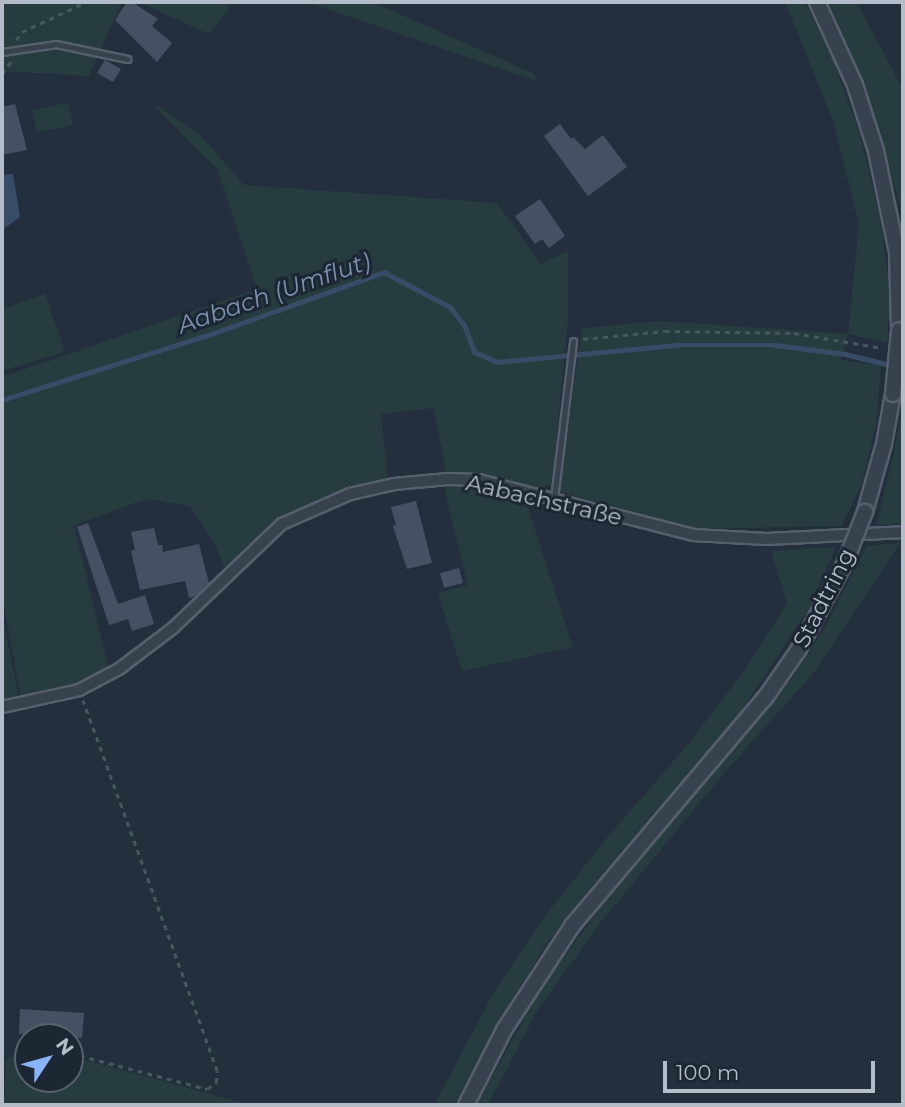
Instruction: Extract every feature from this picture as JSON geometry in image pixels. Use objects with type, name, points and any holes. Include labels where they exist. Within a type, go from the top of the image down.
[{"type":"street","name":"Stadtring","points":[[466,1105],[504,1030],[572,926],[765,698],[806,638],[845,563],[865,512],[884,444],[893,394],[899,330],[897,252],[876,151],[855,85],[817,2]]},
{"type":"street","name":"Aabachstraße","points":[[2,707],[79,690],[119,669],[173,628],[218,588],[259,542],[282,524],[311,508],[350,494],[448,478],[479,480],[693,535],[766,539],[903,532]]},
{"type":"lane","points":[[2,52],[68,44],[127,59]]},
{"type":"lane","points":[[554,499],[573,341]]},
{"type":"path","points":[[2,74],[9,66],[15,42],[22,32],[86,2]]},
{"type":"path","points":[[573,341],[665,331],[794,333],[892,350]]},
{"type":"path","points":[[79,690],[217,1070],[216,1083],[207,1089],[84,1057]]},
{"type":"green space","points":[[2,2],[122,2],[89,76],[2,71]]},
{"type":"green space","points":[[138,2],[234,2],[209,34]]},
{"type":"green space","points":[[307,2],[373,2],[534,74],[539,82]]},
{"type":"green space","points":[[785,2],[805,2],[834,61],[861,138],[881,223],[890,294],[887,343],[848,334],[859,224],[833,121]]},
{"type":"green space","points":[[828,2],[857,2],[903,90],[903,237],[899,201],[864,88]]},
{"type":"green space","points":[[68,103],[73,125],[37,132],[32,110]]},
{"type":"green space","points":[[154,106],[162,108],[200,135],[244,185],[497,203],[541,264],[568,251],[568,320],[552,484],[537,490],[480,475],[446,473],[434,408],[381,414],[388,481],[292,513],[256,538],[227,574],[216,546],[190,506],[147,499],[74,525],[109,670],[65,689],[21,698],[2,596],[2,377],[257,289],[217,168]]},
{"type":"green space","points":[[45,294],[65,352],[2,371],[2,309]]},
{"type":"green space","points":[[662,321],[848,334],[841,360],[881,366],[876,424],[863,481],[842,526],[691,529],[559,491],[582,328]]},
{"type":"green space","points":[[903,401],[903,523],[876,526],[893,457]]},
{"type":"green space","points":[[447,484],[468,484],[524,496],[573,647],[462,671],[438,593],[468,585],[445,492]]},
{"type":"green space","points":[[900,543],[815,671],[721,777],[601,922],[537,1011],[488,1105],[476,1105],[542,987],[616,887],[792,678],[825,627],[867,546]]},
{"type":"green space","points":[[836,547],[810,607],[739,714],[589,889],[547,943],[500,1020],[454,1105],[434,1105],[494,992],[542,920],[609,835],[685,748],[744,671],[787,603],[771,551]]},
{"type":"green space","points":[[2,612],[19,698],[2,700]]},
{"type":"green space","points":[[14,1056],[14,1093],[84,1093],[84,1060],[251,1105],[4,1105],[6,1059]]},
{"type":"water","points":[[13,174],[20,217],[2,230],[2,175]]},
{"type":"building","points":[[127,2],[132,2],[158,19],[152,26],[172,43],[157,62],[115,20]]},
{"type":"building","points":[[105,60],[121,69],[113,82],[97,73]]},
{"type":"building","points":[[15,104],[27,150],[2,155],[2,107]]},
{"type":"building","points":[[560,124],[571,139],[573,137],[585,149],[603,135],[627,167],[588,196],[544,136]]},
{"type":"building","points":[[540,199],[565,236],[549,248],[542,239],[535,244],[515,216]]},
{"type":"building","points":[[416,501],[432,563],[407,569],[393,526],[396,525],[391,507]]},
{"type":"building","points":[[88,523],[118,604],[145,595],[154,624],[132,631],[128,619],[109,625],[77,527]]},
{"type":"building","points":[[154,528],[158,545],[162,545],[163,552],[199,544],[209,583],[195,596],[189,598],[185,581],[140,590],[131,551],[135,550],[131,532]]},
{"type":"building","points":[[459,568],[463,583],[444,588],[440,573]]},
{"type":"building","points":[[20,1009],[84,1013],[83,1023],[19,1023]]},
{"type":"waterway","name":"Aabach (Umflut)","points":[[2,400],[214,333],[384,272],[450,307],[464,324],[475,352],[497,362],[678,345],[775,345],[845,354],[903,368]]}]
